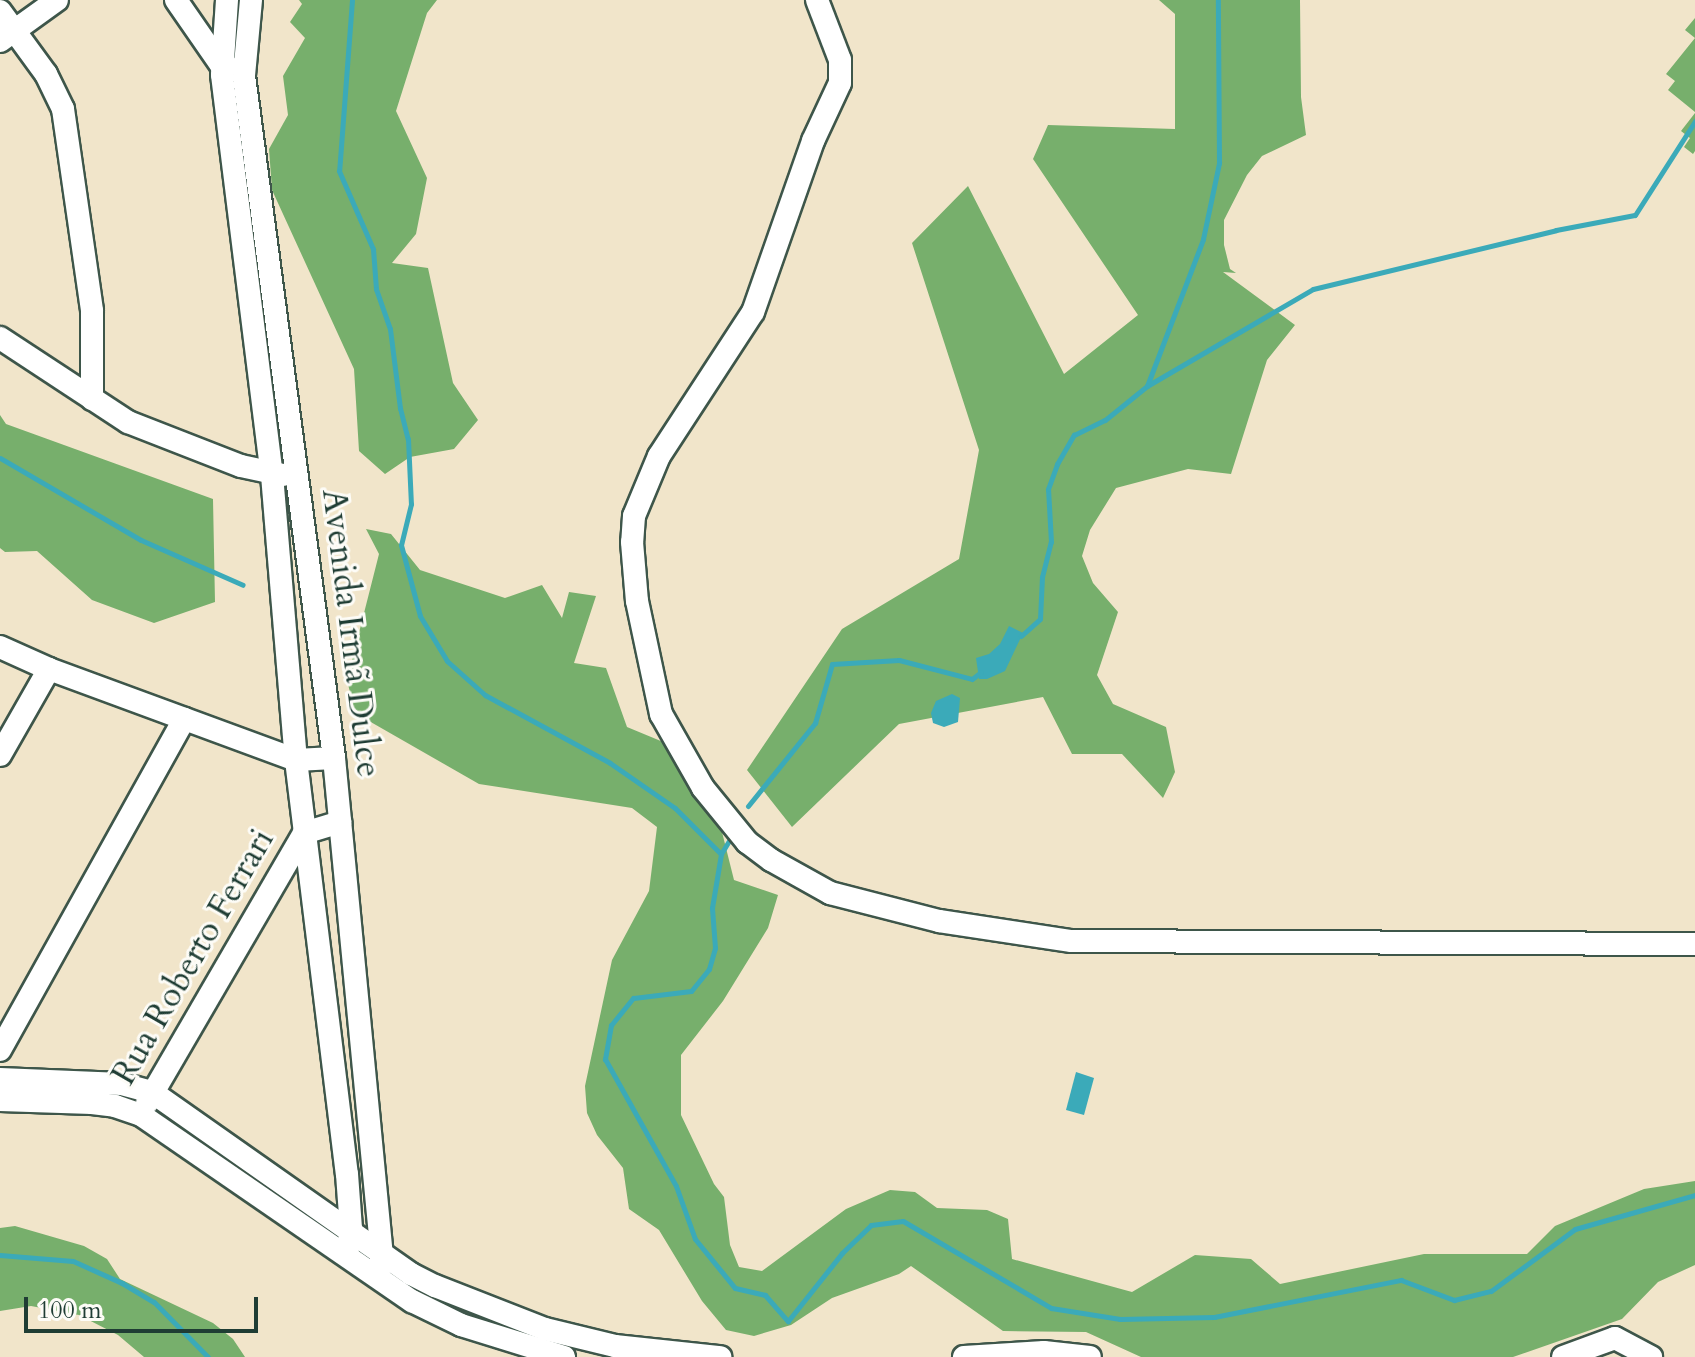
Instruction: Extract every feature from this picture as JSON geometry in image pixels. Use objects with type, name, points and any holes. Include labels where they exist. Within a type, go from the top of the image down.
[{"type":"street","points":[[7,36],[57,0]]},
{"type":"street","points":[[176,0],[221,65],[244,67]]},
{"type":"street","name":"Avenida Irmã Dulce","points":[[227,0],[221,65],[272,475],[296,760],[347,1174],[351,1229],[347,1254]]},
{"type":"street","name":"Avenida Irmã Dulce","points":[[251,0],[244,67],[334,758],[380,1265]]},
{"type":"street","points":[[817,0],[840,60],[840,83],[813,141],[753,312],[659,456],[634,516],[632,542],[637,601],[661,714],[703,788],[747,842],[771,860],[830,893],[939,921],[1072,941],[1695,944]]},
{"type":"street","points":[[0,11],[7,36],[55,91],[67,127],[92,311],[92,399]]},
{"type":"street","points":[[0,338],[128,422],[272,475],[297,476]]},
{"type":"street","points":[[0,647],[49,669],[296,760],[334,758]]},
{"type":"street","points":[[0,755],[49,669]]},
{"type":"street","points":[[0,1050],[184,719]]},
{"type":"street","points":[[304,833],[340,822]]},
{"type":"street","name":"Rua Roberto Ferrari","points":[[141,1115],[304,833]]},
{"type":"street","points":[[0,1079],[122,1084],[152,1092],[351,1229],[412,1301],[461,1325],[564,1357]]},
{"type":"street","points":[[0,1100],[115,1106],[141,1115],[347,1254],[545,1329],[615,1346],[720,1357]]},
{"type":"street","points":[[1563,1357],[1615,1338],[1642,1351]]},
{"type":"street","points":[[964,1357],[1090,1357]]},
{"type":"green space","points":[[299,0],[437,0],[427,13],[396,111],[427,178],[416,234],[392,263],[428,268],[453,383],[478,420],[454,449],[410,457],[385,474],[359,451],[354,369],[272,190],[269,149],[288,115],[283,76],[305,38],[290,22],[302,4]]},
{"type":"green space","points":[[1159,0],[1300,0],[1301,97],[1306,135],[1262,156],[1247,175],[1224,220],[1224,245],[1230,269],[1236,273],[1223,272],[1295,325],[1267,360],[1231,474],[1188,469],[1116,488],[1090,530],[1082,556],[1093,583],[1118,612],[1097,675],[1113,704],[1166,727],[1175,772],[1163,798],[1122,754],[1072,754],[1043,697],[899,724],[792,827],[747,770],[842,629],[959,559],[979,450],[912,243],[968,186],[1064,374],[1138,315],[1033,159],[1048,125],[1175,129],[1175,14]]},
{"type":"green space","points":[[1695,18],[1695,38],[1685,30]]},
{"type":"green space","points":[[1695,38],[1695,112],[1668,90],[1675,81],[1666,74]]},
{"type":"green space","points":[[1695,113],[1693,154],[1684,147],[1690,138],[1681,131]]},
{"type":"green space","points":[[0,415],[6,424],[213,499],[215,602],[154,623],[92,600],[37,551],[5,552],[0,548]]},
{"type":"green space","points":[[366,529],[391,534],[420,570],[505,598],[542,585],[562,618],[569,592],[596,596],[574,663],[606,668],[627,727],[668,744],[722,832],[734,880],[778,895],[768,928],[723,1001],[681,1055],[681,1115],[714,1184],[724,1197],[730,1245],[739,1267],[762,1271],[846,1209],[890,1190],[915,1192],[937,1208],[987,1210],[1008,1219],[1012,1259],[1132,1292],[1195,1255],[1251,1259],[1280,1284],[1424,1254],[1527,1254],[1555,1226],[1644,1189],[1695,1181],[1695,1265],[1658,1282],[1622,1319],[1513,1357],[1141,1357],[1086,1332],[1003,1331],[911,1266],[899,1274],[832,1298],[791,1325],[754,1336],[726,1330],[702,1301],[659,1230],[629,1209],[623,1168],[597,1135],[587,1113],[585,1086],[612,960],[649,891],[657,827],[632,808],[479,784],[355,713],[347,680],[379,554]]},
{"type":"green space","points":[[15,1226],[84,1246],[107,1259],[120,1279],[213,1323],[233,1339],[245,1357],[144,1357],[118,1335],[79,1315],[31,1306],[0,1311],[0,1228]]},
{"type":"water","points":[[1009,626],[1023,633],[1005,671],[979,679],[976,658],[989,654],[1000,644]]},
{"type":"water","points":[[952,694],[960,698],[958,722],[944,727],[933,723],[931,713],[936,701]]},
{"type":"water","points":[[1076,1072],[1094,1078],[1084,1115],[1066,1110]]},
{"type":"waterway","points":[[352,0],[339,171],[373,249],[376,289],[390,329],[400,408],[408,439],[411,504],[401,545],[420,616],[447,661],[485,695],[610,763],[675,808],[721,854]]},
{"type":"waterway","points":[[1021,636],[1040,619],[1042,577],[1051,542],[1048,489],[1057,464],[1074,435],[1105,420],[1147,386],[1203,239],[1219,163],[1218,0]]},
{"type":"waterway","points":[[1147,386],[1313,289],[1556,230],[1635,215],[1695,121]]},
{"type":"waterway","points":[[0,458],[141,540],[243,585]]},
{"type":"waterway","points":[[748,806],[815,723],[832,664],[899,660],[972,679],[981,672]]},
{"type":"waterway","points":[[730,839],[721,854],[712,908],[715,948],[709,969],[691,991],[633,998],[611,1025],[605,1059],[676,1186],[695,1239],[735,1288],[765,1295],[788,1321],[842,1253],[871,1225],[903,1221],[1051,1308],[1120,1319],[1214,1317],[1401,1280],[1454,1300],[1491,1291],[1575,1229],[1695,1195]]},
{"type":"waterway","points":[[0,1255],[73,1261],[122,1283],[154,1302],[208,1357]]}]
